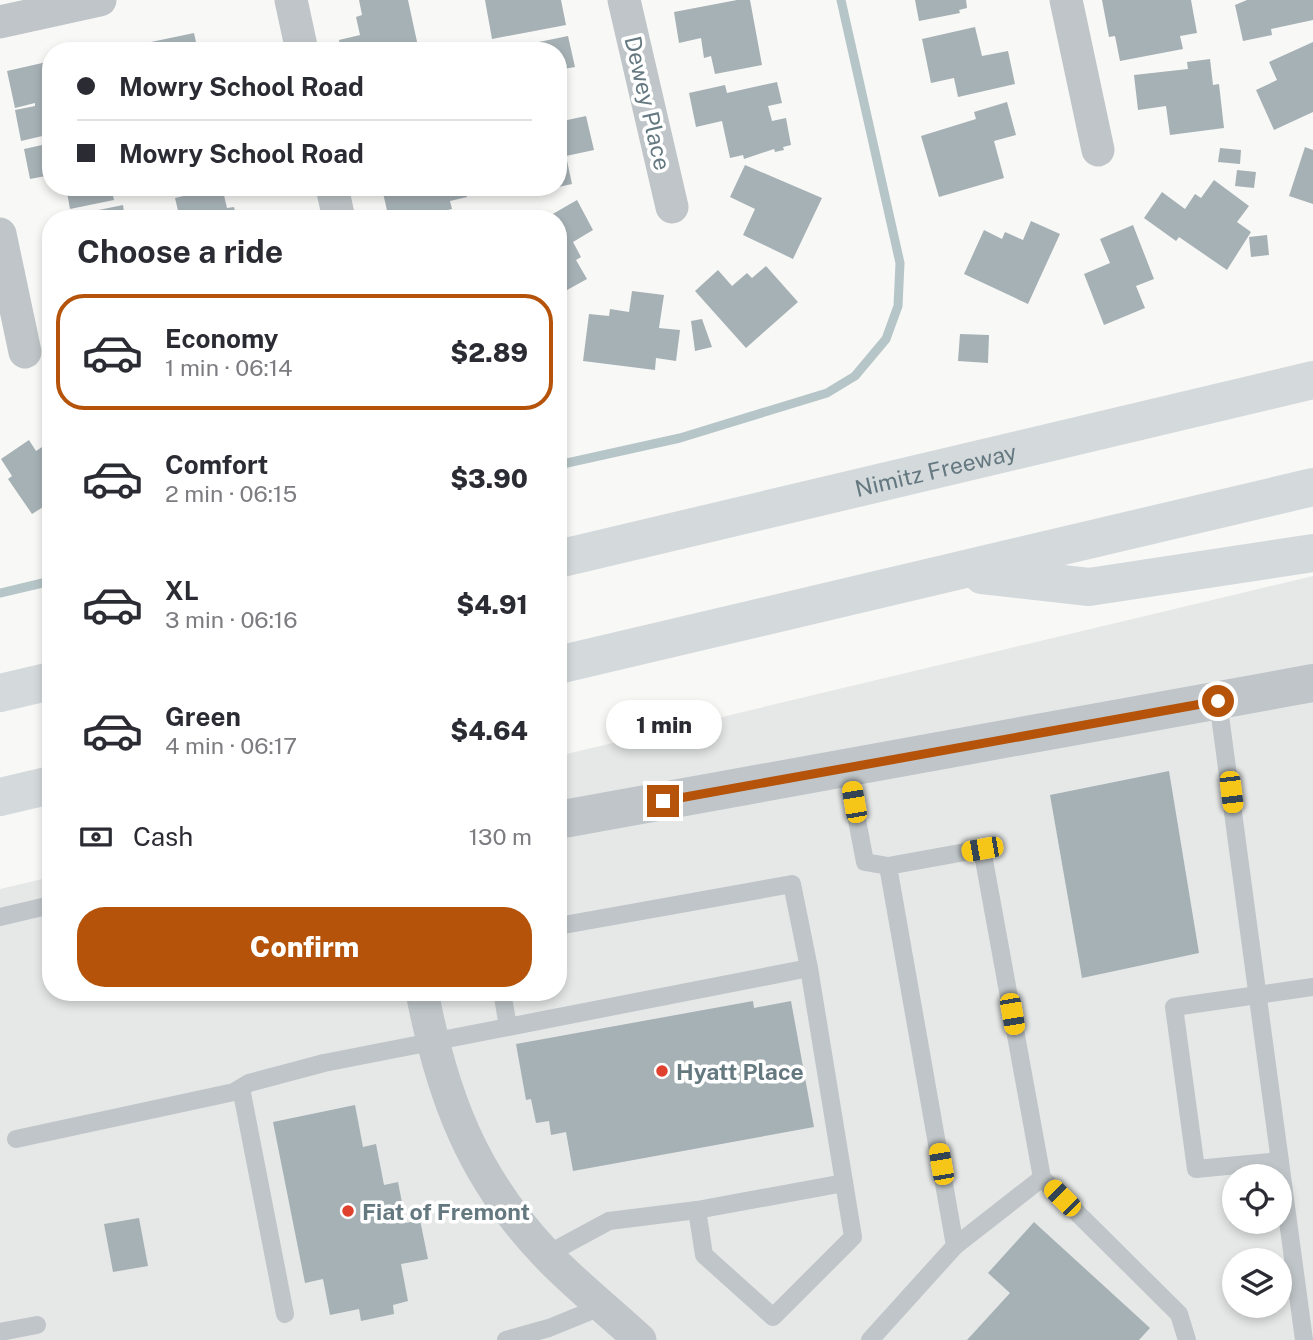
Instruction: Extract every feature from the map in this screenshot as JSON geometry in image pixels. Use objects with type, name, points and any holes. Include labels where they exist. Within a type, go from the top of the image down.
[{"type":"highway","points":[[1236,397],[1313,358]]},
{"type":"highway","name":"Nimitz Freeway","points":[[567,557],[1313,380]]},
{"type":"highway","points":[[567,663],[1313,487]]},
{"type":"highway","points":[[956,572],[1089,587],[1313,553]]},
{"type":"highway","points":[[0,693],[42,683]]},
{"type":"highway","points":[[0,797],[42,787]]},
{"type":"street","points":[[0,22],[100,0]]},
{"type":"street","points":[[291,0],[300,42]]},
{"type":"street","name":"Dewey Place","points":[[624,0],[672,207]]},
{"type":"street","points":[[1066,0],[1098,150]]},
{"type":"street","points":[[0,234],[25,352]]},
{"type":"street","points":[[567,818],[1313,683]]},
{"type":"street","points":[[424,1001],[447,1097],[463,1136],[505,1206],[546,1255],[640,1340]]},
{"type":"lane","points":[[1218,701],[1304,1340]]},
{"type":"lane","points":[[847,768],[865,862],[888,866],[982,849],[1042,1178],[1179,1314],[1187,1340]]},
{"type":"lane","points":[[888,866],[955,1246]]},
{"type":"lane","points":[[567,924],[792,884],[809,968],[852,1237],[773,1317],[704,1255],[697,1210]]},
{"type":"lane","points":[[0,917],[42,907]]},
{"type":"lane","points":[[16,1139],[234,1092],[249,1083],[324,1063],[809,968]]},
{"type":"lane","points":[[1280,1161],[1196,1169],[1174,1007],[1313,987]]},
{"type":"lane","points":[[504,1001],[508,1026]]},
{"type":"lane","points":[[240,1088],[285,1314]]},
{"type":"lane","points":[[870,1340],[955,1246],[1042,1178]]},
{"type":"lane","points":[[546,1255],[608,1221],[697,1210],[844,1183]]},
{"type":"lane","points":[[506,1340],[551,1334],[603,1306]]},
{"type":"lane","points":[[0,1332],[37,1325]]},
{"type":"shaded area","points":[[1313,576],[1313,1340],[0,1340],[0,889],[42,879],[42,1001],[567,1001],[567,754]]},
{"type":"building","points":[[359,0],[408,0],[417,42],[339,42],[360,35],[356,17],[362,15]]},
{"type":"building","points":[[485,0],[561,0],[566,25],[492,39]]},
{"type":"building","points":[[750,0],[762,65],[715,74],[711,56],[704,58],[701,38],[679,43],[674,12]]},
{"type":"building","points":[[915,0],[966,0],[967,8],[959,10],[960,13],[919,21]]},
{"type":"building","points":[[1102,0],[1191,0],[1197,33],[1180,36],[1183,49],[1120,61],[1115,36],[1109,37]]},
{"type":"building","points":[[1247,0],[1313,0],[1313,20],[1271,29],[1272,35],[1243,41],[1235,5]]},
{"type":"building","points":[[975,27],[982,56],[1008,51],[1015,84],[958,97],[954,78],[931,83],[922,39]]},
{"type":"building","points":[[194,33],[196,42],[151,42]]},
{"type":"building","points":[[568,36],[575,67],[567,68],[567,42],[539,42]]},
{"type":"building","points":[[1313,42],[1313,112],[1274,130],[1256,90],[1277,80],[1269,62]]},
{"type":"building","points":[[1210,59],[1213,85],[1219,84],[1224,128],[1170,135],[1166,106],[1138,110],[1134,75],[1188,69],[1187,62]]},
{"type":"building","points":[[42,63],[42,136],[21,141],[15,110],[35,106],[35,103],[15,108],[7,71]]},
{"type":"building","points":[[777,82],[782,103],[768,106],[772,121],[786,118],[791,145],[783,147],[784,150],[775,152],[774,149],[744,159],[743,155],[730,158],[722,121],[696,127],[689,93],[725,85],[727,93]]},
{"type":"building","points":[[1007,102],[1016,135],[994,141],[1004,178],[939,197],[921,136],[976,119],[974,112]]},
{"type":"building","points":[[586,116],[594,150],[567,156],[567,120]]},
{"type":"building","points":[[42,145],[42,177],[30,179],[24,149]]},
{"type":"building","points":[[1305,147],[1313,150],[1313,204],[1289,196]]},
{"type":"building","points":[[1220,148],[1241,150],[1240,164],[1218,162]]},
{"type":"building","points":[[567,161],[572,184],[567,185]]},
{"type":"building","points":[[745,165],[822,198],[793,259],[743,235],[755,209],[730,197]]},
{"type":"building","points":[[1237,170],[1256,172],[1254,188],[1235,186]]},
{"type":"building","points":[[1214,180],[1249,206],[1237,222],[1251,232],[1227,270],[1179,237],[1176,241],[1144,218],[1162,192],[1185,209],[1195,194],[1201,198]]},
{"type":"building","points":[[68,196],[113,196],[114,200],[70,209]]},
{"type":"building","points":[[224,196],[227,208],[234,207],[235,210],[178,210],[175,198]]},
{"type":"building","points":[[384,196],[467,197],[450,201],[452,209],[448,210],[387,210]]},
{"type":"building","points":[[577,200],[593,230],[573,242],[581,257],[576,260],[587,279],[567,290],[567,210],[560,210]]},
{"type":"building","points":[[123,205],[124,210],[99,210]]},
{"type":"building","points":[[1031,221],[1060,234],[1028,304],[964,274],[984,230],[1002,239],[1005,232],[1023,240]]},
{"type":"building","points":[[1133,225],[1154,279],[1136,286],[1145,308],[1104,325],[1084,274],[1110,263],[1100,239]]},
{"type":"building","points":[[1267,235],[1269,255],[1251,257],[1249,237]]},
{"type":"building","points":[[766,266],[798,302],[746,348],[695,291],[718,270],[732,286],[747,273],[752,278]]},
{"type":"building","points":[[632,291],[664,295],[659,328],[680,330],[676,361],[656,358],[655,370],[583,361],[589,314],[609,316],[610,309],[629,312]]},
{"type":"building","points":[[702,319],[712,347],[695,351],[691,321]]},
{"type":"building","points":[[960,334],[989,335],[988,363],[958,361]]},
{"type":"building","points":[[29,440],[36,451],[42,447],[42,508],[32,514],[8,479],[12,476],[1,459]]},
{"type":"building","points":[[1169,771],[1199,953],[1082,978],[1050,795]]},
{"type":"building","name":"Hyatt Place","points":[[753,1001],[754,1008],[791,1001],[814,1127],[573,1171],[566,1132],[551,1135],[549,1121],[536,1123],[531,1099],[526,1100],[516,1044]]},
{"type":"building","points":[[355,1105],[363,1147],[376,1144],[384,1185],[398,1182],[406,1223],[420,1220],[428,1259],[401,1264],[408,1301],[393,1305],[394,1314],[361,1321],[359,1309],[330,1315],[323,1279],[305,1283],[273,1122]]},
{"type":"building","points":[[139,1218],[148,1266],[113,1272],[104,1224]]},
{"type":"building","points":[[1034,1222],[1150,1328],[1139,1340],[967,1340],[1010,1293],[988,1273]]},
{"type":"waterway","points":[[567,463],[680,438],[827,393],[855,376],[886,339],[898,306],[900,263],[841,0]]},
{"type":"waterway","points":[[0,593],[42,583]]},
{"type":"place","name":"Hyatt Place","points":[[662,1071]]},
{"type":"place","name":"Fiat of Fremont","points":[[348,1211]]},
{"type":"route","points":[[663,801],[1218,701]]}]
